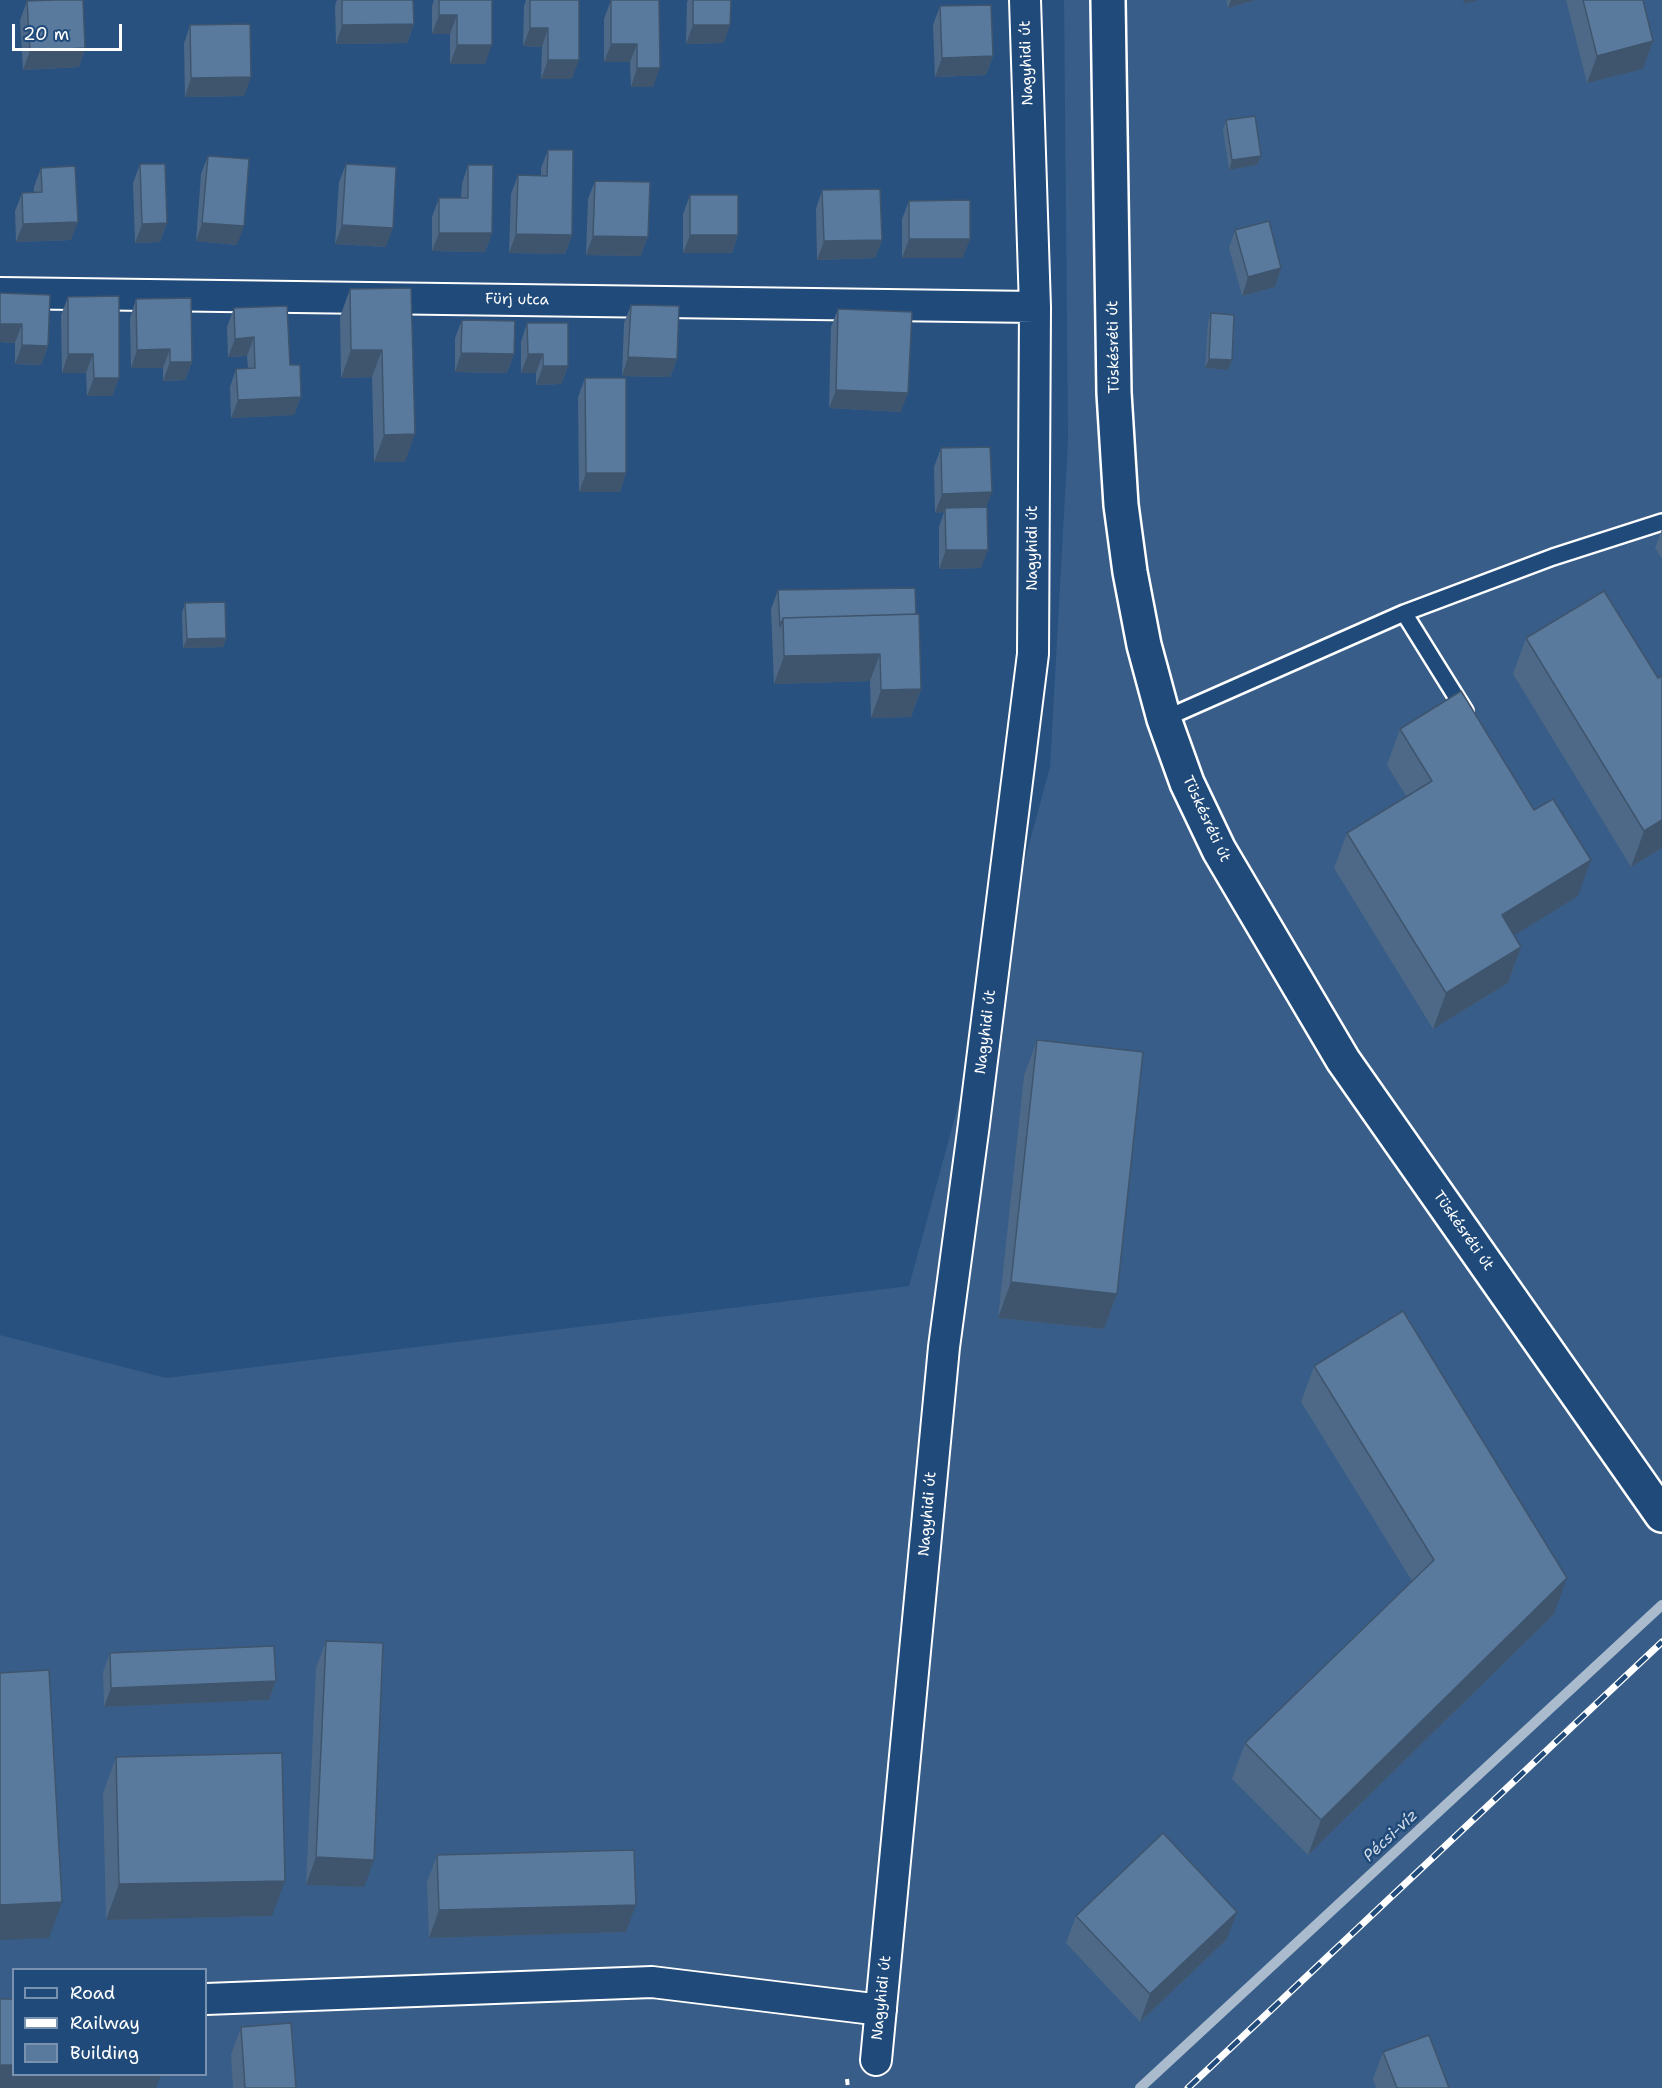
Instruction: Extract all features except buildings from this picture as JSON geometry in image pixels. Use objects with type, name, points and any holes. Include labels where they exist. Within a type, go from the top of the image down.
[{"type":"street","name":"Nagyhidi út","points":[[876,2060],[944,1347],[973,1136],[1033,654],[1035,307],[1025,0]]},
{"type":"street","name":"Tüskésréti út","points":[[1108,0],[1114,393],[1121,505],[1142,635],[1164,719],[1187,783],[1218,850],[1343,1060],[1662,1515]]},
{"type":"street","name":"Fürj utca","points":[[0,293],[1035,307]]},
{"type":"street","points":[[207,1999],[652,1982],[881,2010]]},
{"type":"lane","points":[[1164,719],[1404,613],[1553,557],[1662,522]]},
{"type":"lane","points":[[1404,613],[1471,721]]},
{"type":"shaded area","points":[[1064,0],[1662,0],[1662,2088],[0,2088],[0,1335],[166,1378],[909,1286],[1050,767],[1068,440]]},
{"type":"waterway","name":"Pécsi-víz","points":[[1140,2088],[1662,1605]]},
{"type":"railway","points":[[1188,2088],[1662,1642]]}]
